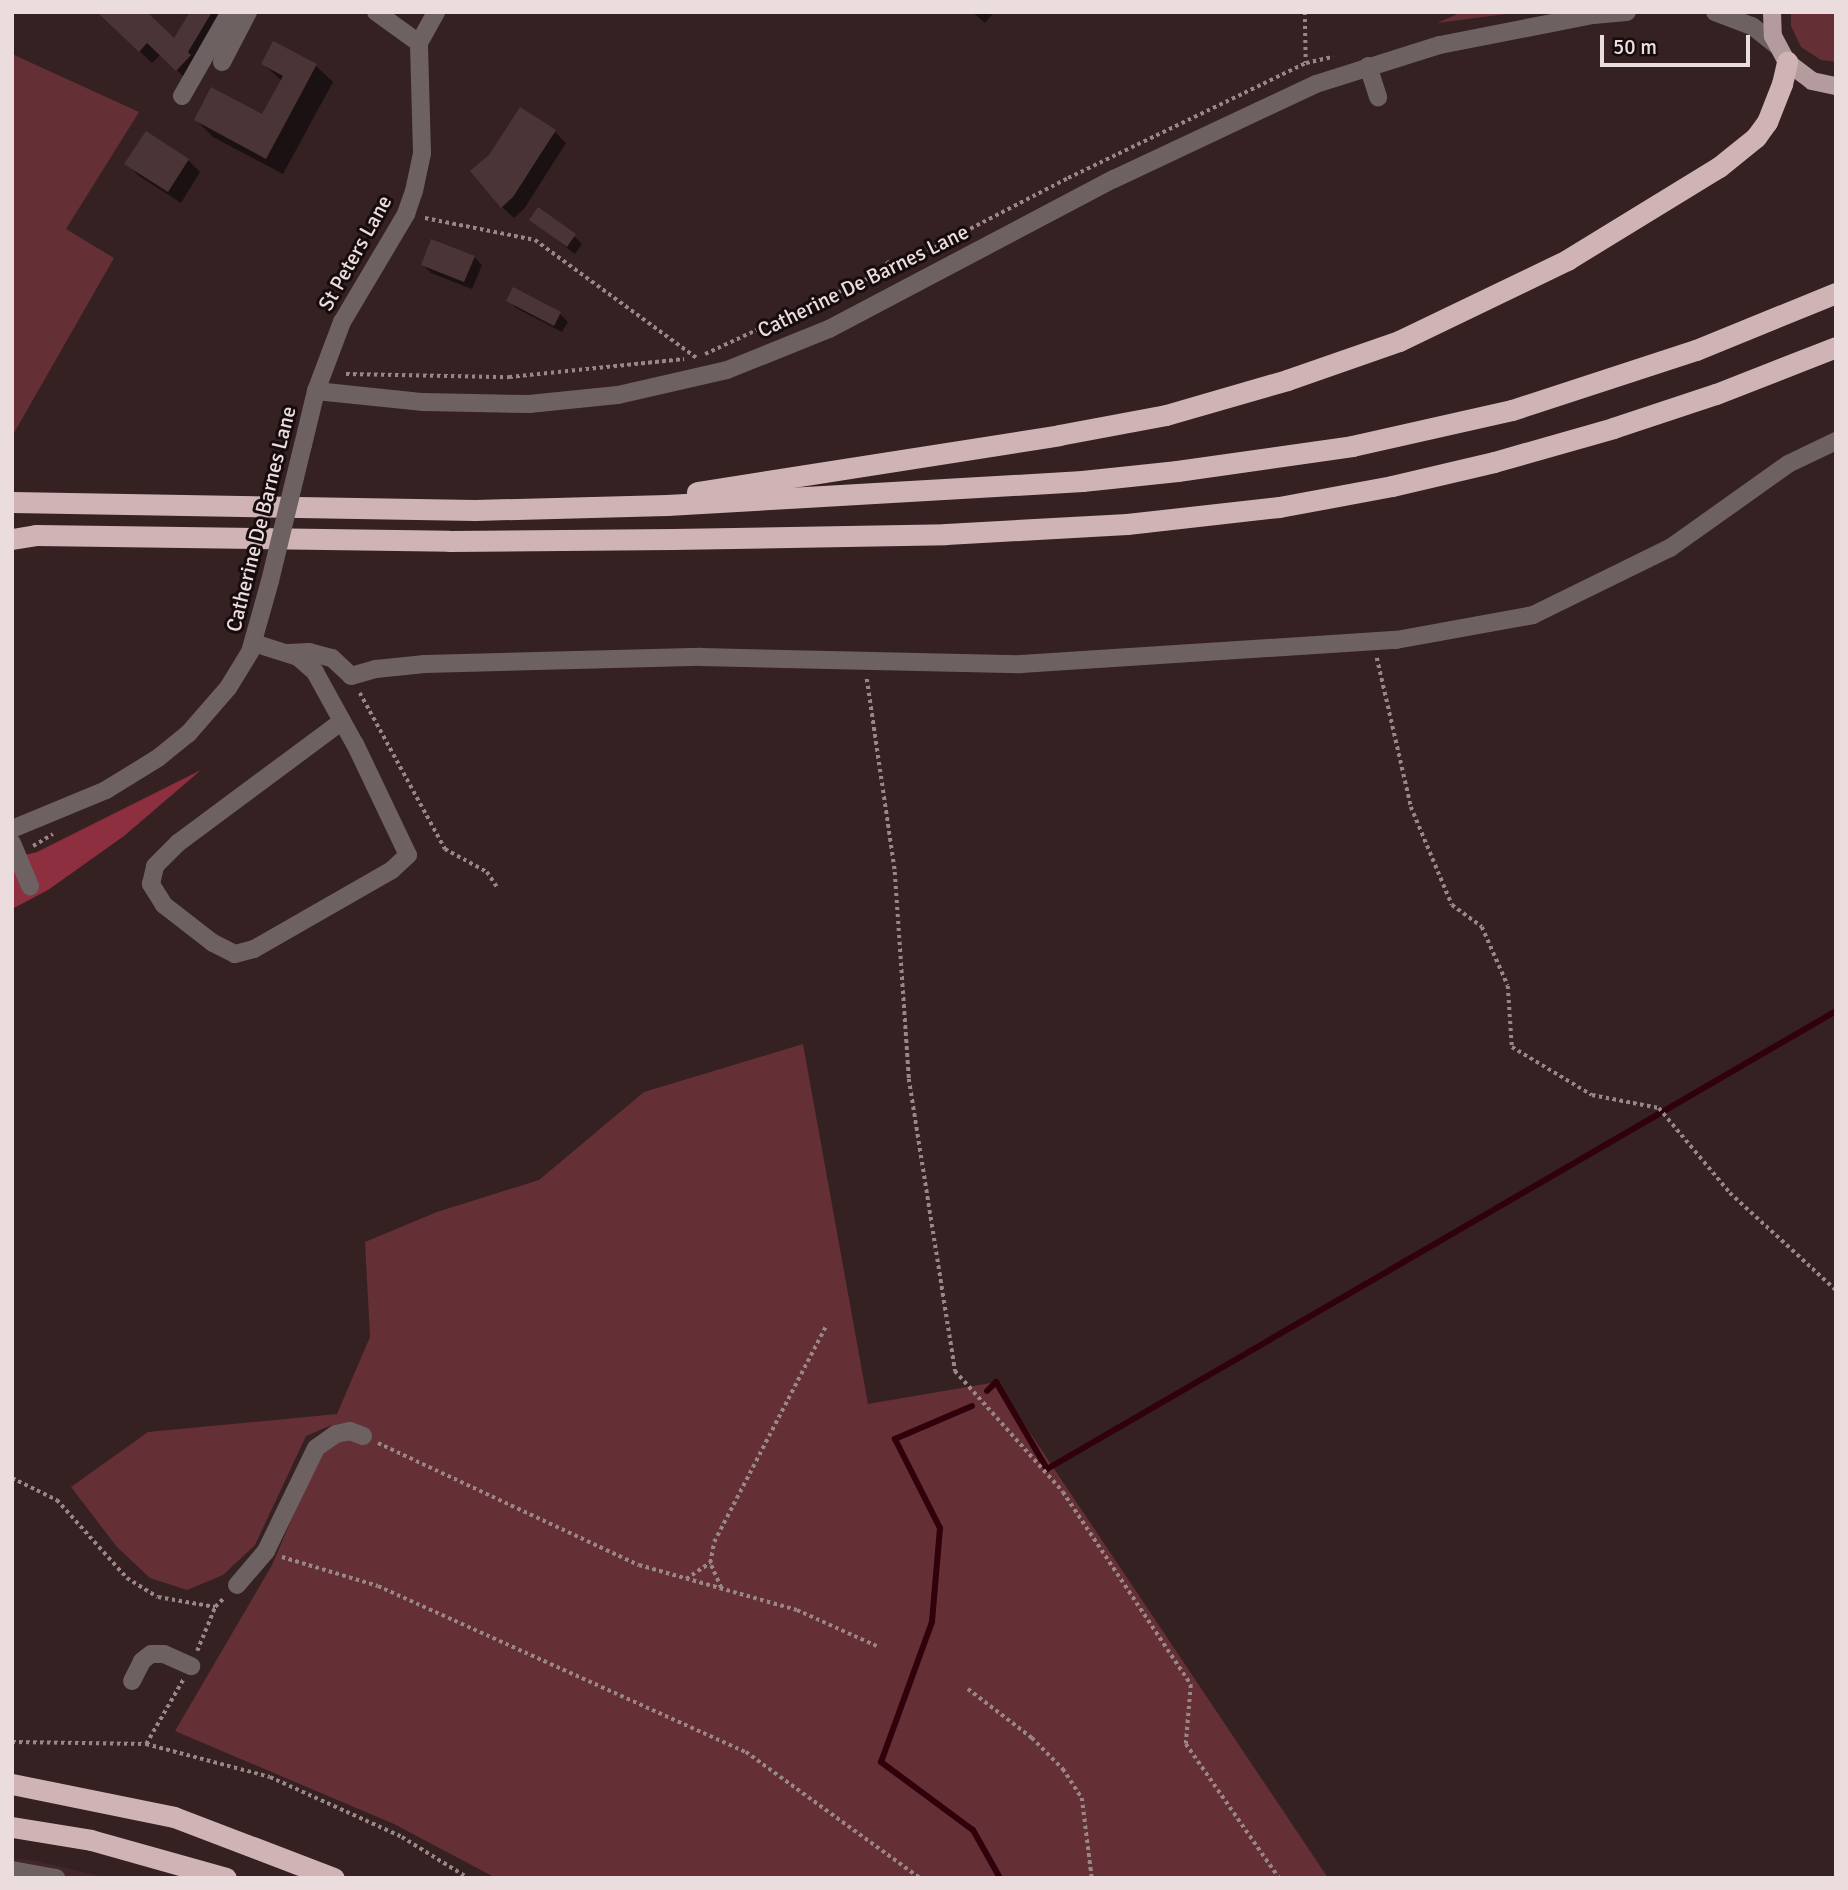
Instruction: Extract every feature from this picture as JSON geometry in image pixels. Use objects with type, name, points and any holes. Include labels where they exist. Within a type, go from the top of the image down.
[{"type":"highway","points":[[602,507],[1115,425],[1211,403],[1388,345],[1443,323],[1567,260],[1719,167],[1756,137],[1767,122],[1782,84],[1782,54]]},
{"type":"highway","points":[[12,502],[475,510],[602,507],[1082,481],[1177,471],[1352,446],[1512,410],[1696,350],[1836,293]]},
{"type":"highway","points":[[12,539],[36,535],[449,541],[700,538],[946,534],[1127,524],[1279,507],[1392,486],[1494,462],[1613,428],[1716,394],[1836,347]]},
{"type":"highway","points":[[12,1784],[174,1817],[334,1878]]},
{"type":"highway","points":[[12,1827],[91,1840],[226,1878]]},
{"type":"main road","points":[[1772,12],[1782,54],[1812,81],[1836,86]]},
{"type":"street","points":[[182,96],[230,12]]},
{"type":"street","points":[[222,62],[248,12]]},
{"type":"street","points":[[376,12],[419,43],[436,12]]},
{"type":"street","name":"Catherine De Barnes Lane","points":[[12,830],[106,790],[177,744],[228,688],[254,643],[319,391],[423,402],[529,404],[618,396],[727,370],[829,329],[1114,179],[1316,84],[1368,66],[1483,35],[1593,15],[1627,12]]},
{"type":"street","points":[[1715,12],[1752,26],[1782,54]]},
{"type":"street","name":"St Peters Lane","points":[[319,391],[342,322],[406,214],[422,153],[419,43]]},
{"type":"street","points":[[1368,66],[1378,97]]},
{"type":"street","points":[[289,653],[309,652],[332,658],[351,676],[376,669],[425,664],[701,657],[1021,664],[1374,642],[1533,615],[1670,548],[1788,464],[1836,441]]},
{"type":"street","points":[[254,643],[289,653],[307,664],[314,672],[342,721],[408,855],[391,870],[254,949],[236,954],[213,943],[164,905],[152,884],[155,866],[178,843],[342,721]]},
{"type":"street","points":[[12,843],[30,886]]},
{"type":"street","points":[[237,1585],[266,1551],[316,1448],[336,1434],[350,1431],[363,1436]]},
{"type":"street","points":[[132,1681],[142,1661],[151,1654],[164,1654],[191,1666]]},
{"type":"street","points":[[12,1870],[56,1878]]},
{"type":"path","points":[[1305,12],[1306,63]]},
{"type":"path","points":[[319,391],[334,374],[509,377],[696,358],[535,240],[406,214]]},
{"type":"path","points":[[1374,642],[1411,807],[1452,905],[1482,927],[1508,986],[1512,1047],[1592,1095],[1659,1108],[1730,1193],[1836,1290]]},
{"type":"path","points":[[862,660],[872,693],[895,872],[909,1079],[954,1371],[1063,1492],[1191,1685],[1186,1744],[1279,1878]]},
{"type":"path","points":[[351,676],[445,849],[487,872],[497,887]]},
{"type":"path","points":[[721,1588],[710,1563],[714,1542],[827,1326]]},
{"type":"path","points":[[363,1436],[639,1565],[797,1610],[879,1647]]},
{"type":"path","points":[[12,1478],[57,1500],[127,1578],[158,1597],[215,1607]]},
{"type":"path","points":[[280,1557],[378,1586],[746,1752],[920,1878]]},
{"type":"path","points":[[686,1579],[710,1563]]},
{"type":"path","points":[[146,1744],[191,1666],[215,1607],[237,1585]]},
{"type":"path","points":[[968,1689],[1032,1738],[1063,1769],[1082,1798],[1092,1878]]},
{"type":"path","points":[[12,1736],[15,1741],[146,1744],[270,1777],[402,1837],[468,1878]]},
{"type":"shaded area","points":[[1462,12],[1521,12],[1437,23]]},
{"type":"shaded area","points":[[1791,12],[1836,12],[1836,62],[1821,60],[1801,47],[1791,26]]},
{"type":"shaded area","points":[[12,54],[139,112],[66,229],[114,258],[14,433]]},
{"type":"shaded area","points":[[201,770],[124,836],[48,890],[12,909],[12,858],[37,852]]},
{"type":"shaded area","points":[[803,1044],[868,1404],[996,1382],[1328,1878],[496,1878],[394,1824],[175,1731],[272,1565],[332,1425],[306,1436],[255,1545],[223,1575],[187,1590],[150,1578],[117,1547],[71,1487],[148,1432],[337,1414],[370,1337],[365,1242],[437,1212],[539,1180],[644,1092]]},
{"type":"shaded area","points":[[12,1858],[36,1861],[109,1878],[12,1878]]},
{"type":"building","points":[[97,12],[147,12],[174,38],[190,12],[212,12],[188,52],[191,55],[176,71],[147,43],[139,52]]},
{"type":"building","points":[[273,41],[317,64],[266,159],[194,120],[211,87],[262,114],[283,76],[261,64]]},
{"type":"building","points":[[520,107],[556,130],[513,197],[501,208],[470,171],[489,155]]},
{"type":"building","points":[[146,131],[189,159],[168,192],[124,164]]},
{"type":"building","points":[[538,207],[576,234],[567,247],[529,220]]},
{"type":"building","points":[[431,239],[475,256],[464,282],[421,265]]},
{"type":"building","points":[[513,287],[561,312],[554,326],[506,301]]},
{"type":"waterway","points":[[987,1391],[996,1382],[1047,1469],[1836,1011]]},
{"type":"waterway","points":[[972,1406],[895,1439],[940,1528],[932,1622],[881,1762],[973,1830],[1000,1878]]}]
